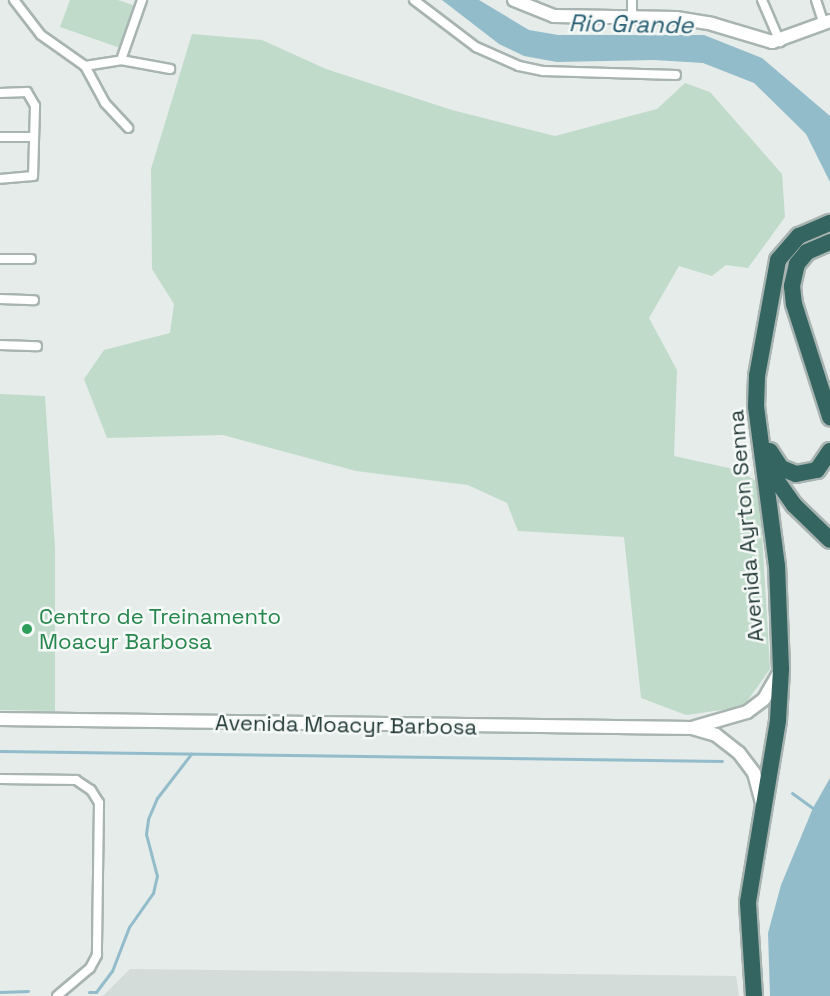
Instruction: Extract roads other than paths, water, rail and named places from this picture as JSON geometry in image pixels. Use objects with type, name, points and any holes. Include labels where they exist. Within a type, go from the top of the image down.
[{"type":"highway","name":"Avenida Ayrton Senna","points":[[754,996],[748,902],[762,804],[778,720],[781,669],[777,566],[761,434],[757,376],[778,260],[790,243],[830,223]]},
{"type":"highway","points":[[830,242],[807,252],[797,264],[792,286],[794,304],[830,417]]},
{"type":"highway","points":[[761,434],[774,459],[788,473],[817,470],[830,451]]},
{"type":"highway","points":[[765,461],[782,490],[830,540]]},
{"type":"street","points":[[14,0],[41,35],[85,66],[105,104],[128,128]]},
{"type":"street","points":[[121,60],[142,0]]},
{"type":"street","points":[[414,0],[476,47],[519,66],[543,71],[676,75]]},
{"type":"street","points":[[514,0],[554,16],[632,18],[712,24],[760,41],[780,42],[827,23],[816,0]]},
{"type":"street","points":[[632,0],[632,18]]},
{"type":"street","points":[[762,0],[780,42]]},
{"type":"street","points":[[85,66],[121,60],[170,69]]},
{"type":"street","points":[[0,93],[32,95],[34,136],[34,173],[29,179],[0,179]]},
{"type":"street","points":[[0,137],[34,136]]},
{"type":"street","points":[[0,260],[31,259]]},
{"type":"street","points":[[0,299],[34,300]]},
{"type":"street","points":[[0,345],[37,346]]},
{"type":"street","name":"Avenida Moacyr Barbosa","points":[[692,728],[753,708],[764,699],[781,669]]},
{"type":"street","name":"Avenida Moacyr Barbosa","points":[[0,719],[692,728],[716,735],[738,753],[754,773],[762,804]]},
{"type":"street","points":[[0,779],[69,779],[86,785],[99,803],[98,948],[93,964],[57,996]]},
{"type":"water","points":[[442,0],[479,0],[529,30],[558,35],[704,35],[762,58],[830,116],[830,182],[806,134],[754,83],[703,63],[654,60],[557,62],[524,56],[499,44]]},
{"type":"water","points":[[830,778],[830,996],[770,996],[768,933],[781,885],[813,808]]},
{"type":"waterway","points":[[0,751],[722,761]]},
{"type":"waterway","points":[[89,992],[96,992],[112,971],[129,927],[153,893],[157,876],[146,834],[148,819],[157,798],[191,754]]},
{"type":"waterway","points":[[792,793],[815,810]]},
{"type":"waterway","points":[[0,992],[28,991]]},
{"type":"place","name":"Centro de Treinamento Moacyr Barbosa","points":[[27,629]]},
{"type":"water label","name":"Rio Grande","points":[[631,24]]}]
